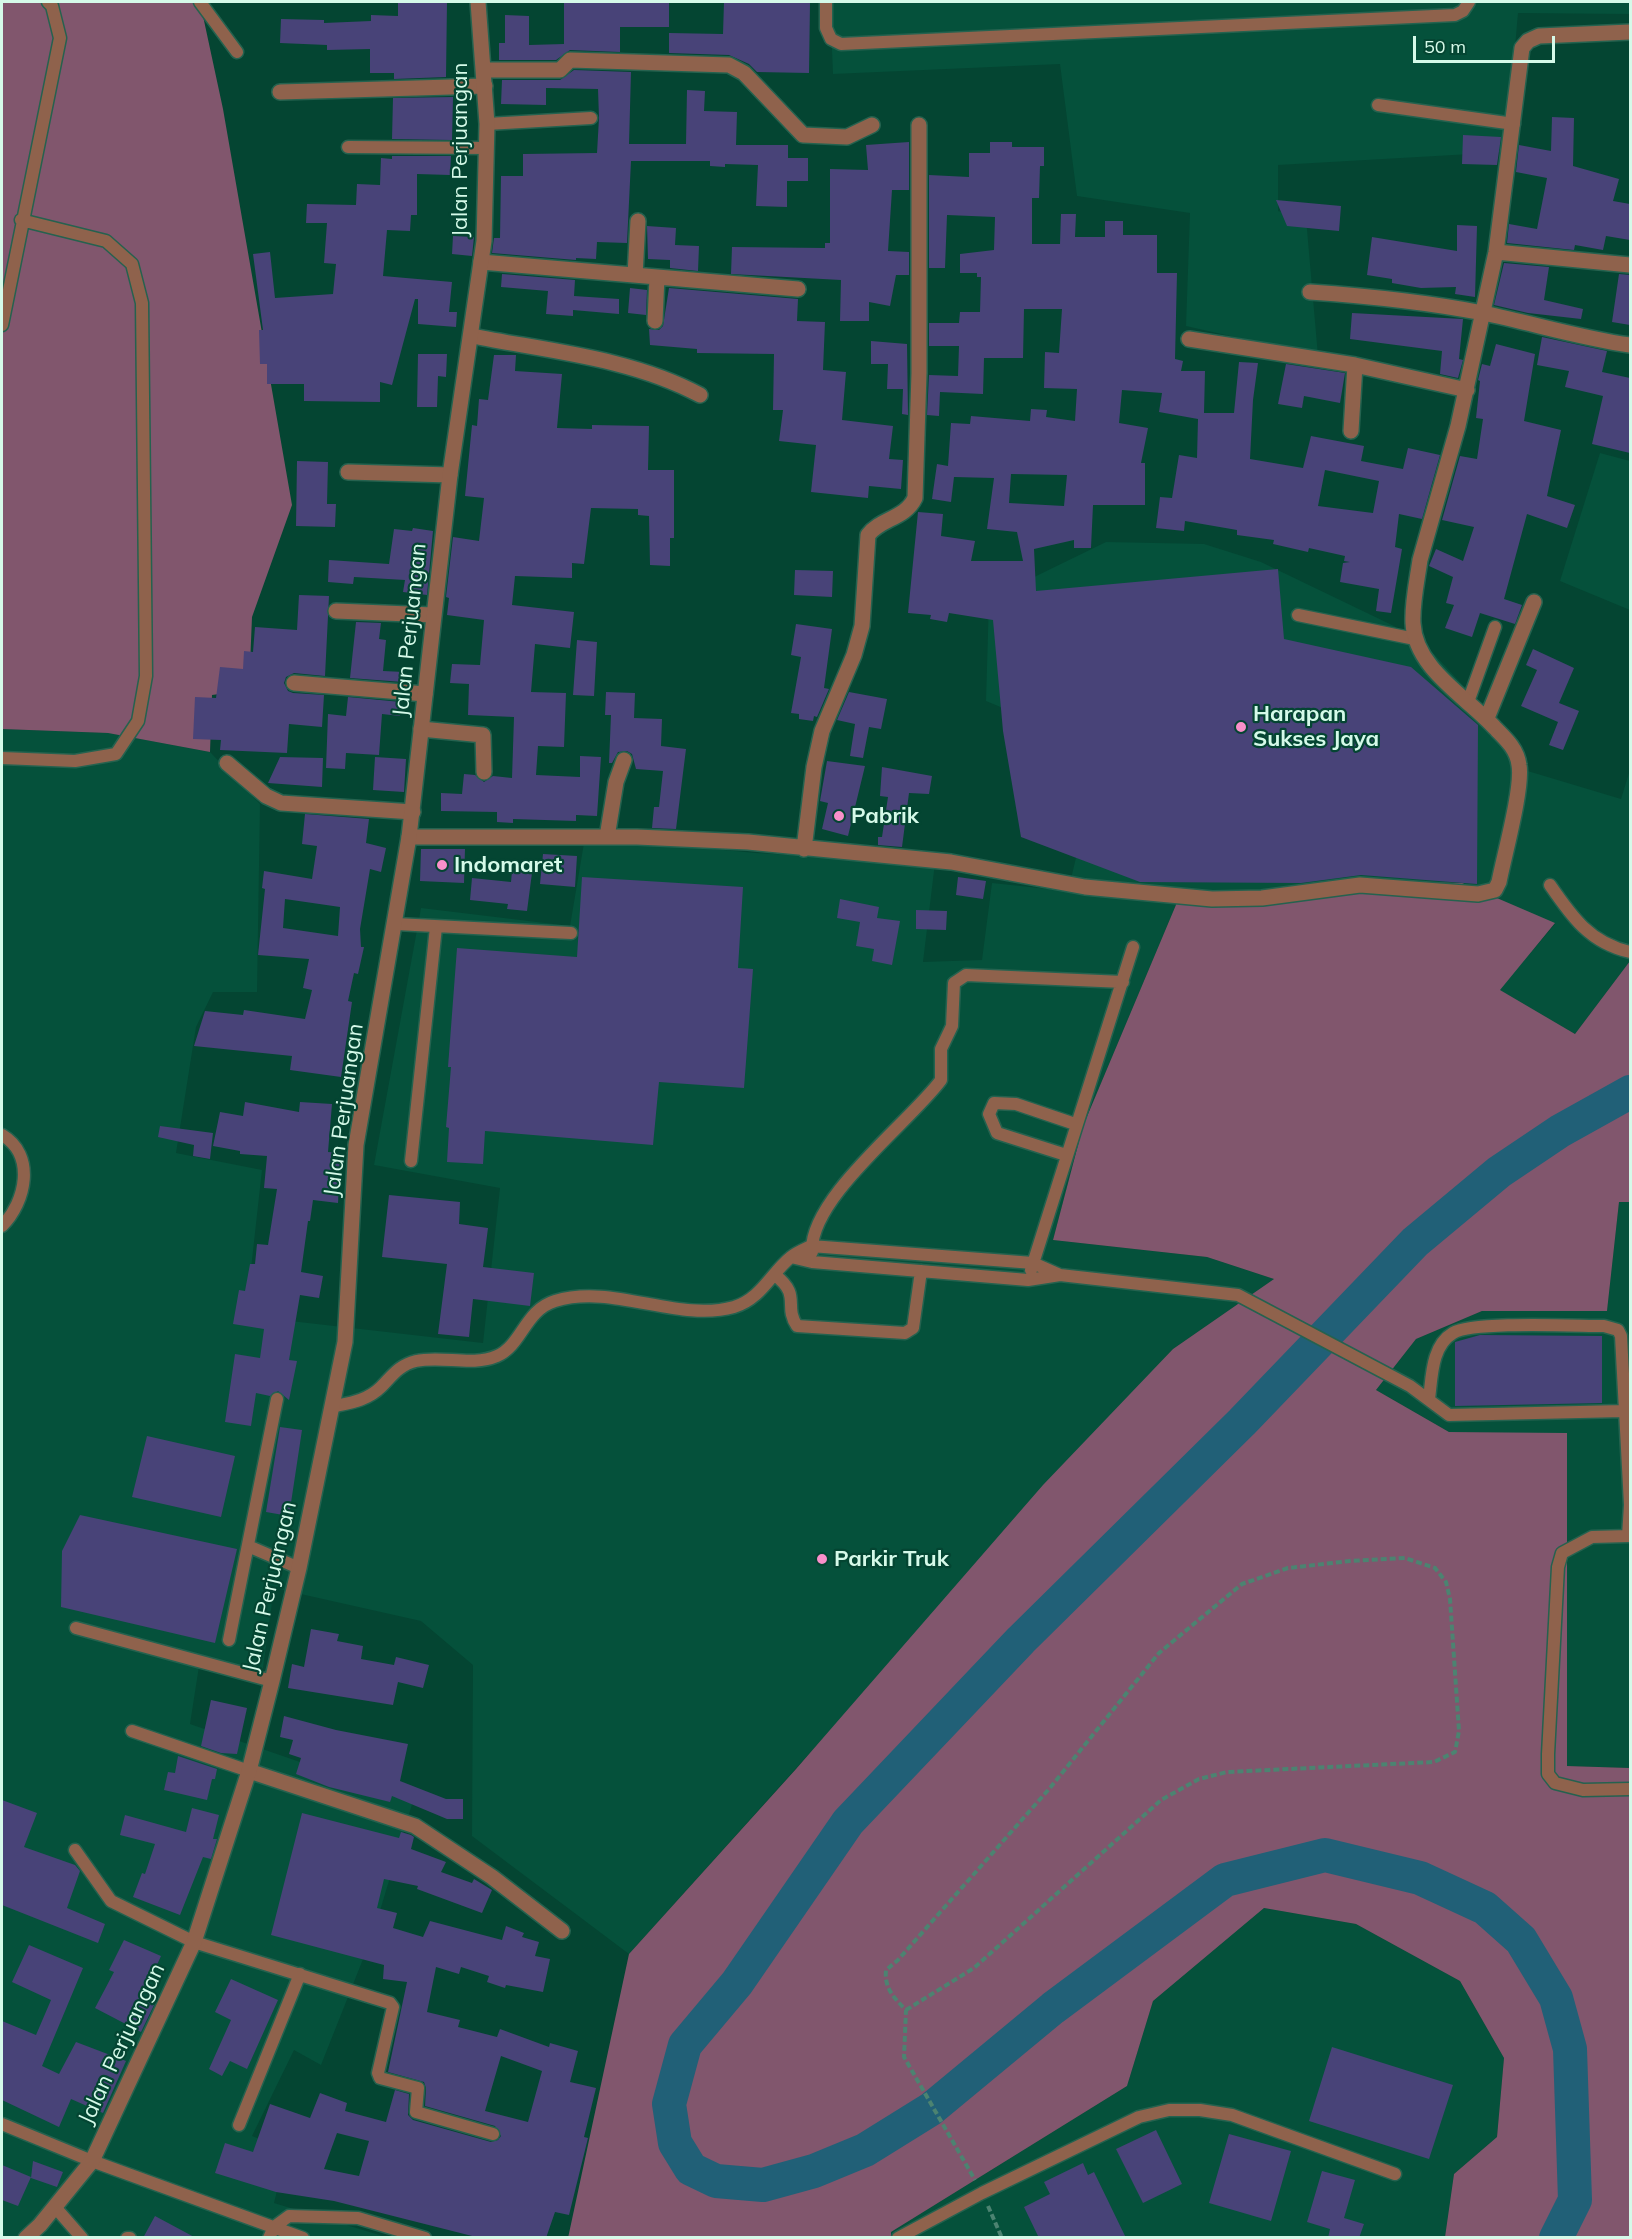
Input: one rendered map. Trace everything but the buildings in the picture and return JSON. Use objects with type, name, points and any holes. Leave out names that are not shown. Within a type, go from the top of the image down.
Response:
[{"type":"street","name":"Jalan Perjuangan","points":[[26,2238],[55,2207],[92,2161],[194,1942],[249,1771],[299,1568],[348,1322],[356,1145],[396,924],[409,837],[450,474],[482,262],[486,220],[487,124],[478,2]]},
{"type":"street","points":[[409,837],[696,838],[951,862],[1085,887],[1212,898],[1262,898],[1360,885],[1489,893],[1495,890],[1499,882],[1520,767],[1512,745],[1487,718],[1428,664],[1415,639],[1413,623],[1420,560],[1467,390],[1496,252],[1522,48],[1528,41],[1539,36],[1630,32]]},
{"type":"street","points":[[484,70],[560,70],[570,60],[729,65],[744,73],[803,135],[847,137],[872,125]]},
{"type":"street","points":[[280,92],[485,86]]},
{"type":"street","points":[[804,849],[822,731],[854,655],[862,626],[868,535],[872,530],[907,511],[915,498],[919,374],[919,125]]},
{"type":"street","points":[[635,275],[638,221]]},
{"type":"street","points":[[1496,252],[1630,265]]},
{"type":"street","points":[[482,262],[798,289]]},
{"type":"street","points":[[655,321],[657,278]]},
{"type":"street","points":[[1310,292],[1392,298],[1483,313],[1572,335],[1630,345]]},
{"type":"street","points":[[472,336],[632,368],[670,379],[700,394]]},
{"type":"street","points":[[1189,339],[1355,365],[1467,390]]},
{"type":"street","points":[[1351,431],[1355,365]]},
{"type":"street","points":[[348,472],[450,474]]},
{"type":"street","points":[[1487,718],[1534,602]]},
{"type":"street","points":[[336,611],[433,615]]},
{"type":"street","points":[[294,683],[425,694]]},
{"type":"street","points":[[421,729],[483,735],[485,741],[484,772]]},
{"type":"street","points":[[607,837],[616,782],[624,760]]},
{"type":"street","points":[[227,763],[266,796],[281,802],[412,812]]},
{"type":"street","points":[[249,1771],[415,1826],[492,1877],[562,1931]]},
{"type":"lane","points":[[2,325],[21,220],[60,38],[52,6],[48,2]]},
{"type":"lane","points":[[200,2],[237,52]]},
{"type":"lane","points":[[826,2],[826,28],[831,39],[841,44],[1455,15],[1463,11],[1469,2]]},
{"type":"lane","points":[[1378,105],[1514,124]]},
{"type":"lane","points":[[487,124],[591,118]]},
{"type":"lane","points":[[348,147],[487,148]]},
{"type":"lane","points":[[2,758],[75,761],[116,754],[138,721],[146,676],[142,303],[132,264],[106,241],[21,220]]},
{"type":"lane","points":[[1298,615],[1415,639]]},
{"type":"lane","points":[[1468,702],[1495,627]]},
{"type":"lane","points":[[1550,885],[1578,925],[1598,939],[1630,952]]},
{"type":"lane","points":[[396,924],[571,933]]},
{"type":"lane","points":[[411,1161],[435,927]]},
{"type":"lane","points":[[1028,1280],[1075,1124],[1133,947]]},
{"type":"lane","points":[[812,1262],[811,1246],[819,1222],[872,1150],[941,1080],[941,1049],[952,1026],[954,983],[958,978],[966,975],[1123,982]]},
{"type":"lane","points":[[1066,1155],[997,1133],[989,1114],[994,1103],[1016,1104],[1075,1124]]},
{"type":"lane","points":[[2,1135],[12,1141],[21,1156],[24,1176],[21,1202],[2,1226]]},
{"type":"lane","points":[[331,1407],[363,1400],[381,1387],[390,1374],[417,1361],[481,1361],[500,1355],[514,1341],[528,1318],[552,1301],[585,1294],[667,1307],[722,1310],[737,1306],[757,1294],[791,1257],[811,1246],[1033,1263],[1060,1275]]},
{"type":"lane","points":[[791,1257],[812,1262],[1028,1280],[1060,1275],[1238,1295],[1410,1386],[1449,1414],[1461,1416],[1623,1411]]},
{"type":"lane","points":[[775,1275],[787,1285],[790,1291],[792,1319],[797,1326],[905,1333],[913,1328],[921,1271]]},
{"type":"lane","points":[[1429,1399],[1434,1358],[1452,1333],[1475,1326],[1604,1326],[1613,1327],[1621,1336],[1623,1411],[1630,1504],[1629,1536],[1592,1537],[1562,1553],[1558,1567],[1548,1774],[1555,1784],[1583,1790],[1630,1789]]},
{"type":"lane","points":[[229,1640],[277,1399]]},
{"type":"lane","points":[[248,1546],[299,1568]]},
{"type":"lane","points":[[292,1595],[306,1586]]},
{"type":"lane","points":[[76,1628],[272,1681]]},
{"type":"lane","points":[[132,1731],[249,1771]]},
{"type":"lane","points":[[75,1850],[111,1901],[194,1942],[390,2003],[393,2007],[378,2073],[380,2078],[418,2088],[416,2112],[493,2134]]},
{"type":"lane","points":[[239,2125],[300,1974]]},
{"type":"lane","points":[[898,2238],[982,2193],[1139,2116],[1168,2110],[1200,2110],[1232,2115],[1395,2175]]},
{"type":"lane","points":[[2,2124],[272,2232],[303,2238]]},
{"type":"lane","points":[[55,2207],[82,2238]]},
{"type":"lane","points":[[272,2232],[289,2216],[343,2217],[379,2223],[425,2238]]},
{"type":"path","points":[[906,2010],[974,1968],[1161,1800],[1199,1779],[1227,1772],[1434,1762],[1455,1752],[1459,1731],[1450,1599],[1446,1582],[1435,1568],[1405,1558],[1350,1561],[1288,1569],[1242,1584],[1159,1653],[1050,1788],[886,1970],[885,1981],[893,1997],[906,2010],[904,2057],[946,2131]]},
{"type":"shaded area","points":[[2,2],[200,2],[223,109],[292,505],[252,617],[249,690],[212,695],[210,752],[108,733],[2,729]]},
{"type":"shaded area","points":[[830,2],[1630,2],[1630,14],[1518,13],[1506,152],[1278,165],[1278,211],[1306,218],[1318,356],[1186,326],[1190,213],[1077,196],[1060,64],[833,74]]},
{"type":"shaded area","points":[[1600,453],[1630,461],[1630,610],[1560,581]]},
{"type":"shaded area","points":[[1106,542],[1204,544],[1261,562],[1394,626],[1433,653],[1484,708],[1521,769],[1621,799],[1630,770],[1630,961],[1575,1034],[1499,990],[1555,924],[1178,900],[1083,1126],[1053,1240],[1207,1257],[1274,1279],[1173,1349],[629,1954],[472,1836],[473,1665],[421,1621],[274,1588],[262,1675],[200,1660],[190,1724],[413,1801],[373,1934],[321,2065],[294,2050],[252,2136],[287,2150],[274,2203],[386,2237],[2,2238],[2,729],[109,733],[210,752],[260,804],[257,992],[213,992],[196,1027],[176,1153],[262,1170],[249,1287],[273,1319],[483,1343],[500,1188],[374,1165],[421,908],[570,926],[585,837],[756,853],[935,863],[923,962],[982,960],[992,883],[1068,891],[1087,812],[1068,735],[986,701],[989,599]]},
{"type":"shaded area","points":[[1339,881],[1462,883],[1555,923],[1500,990],[1575,1034],[1630,961],[1630,1202],[1619,1202],[1607,1311],[1482,1311],[1416,1339],[1376,1390],[1449,1432],[1567,1433],[1567,1766],[1630,1768],[1630,2237],[1445,2237],[1454,2174],[1497,2137],[1504,2058],[1460,1981],[1356,1924],[1264,1908],[1153,2001],[1127,2086],[891,2232],[891,2237],[568,2238],[629,1954],[796,1769],[1043,1485],[1173,1349],[1274,1279],[1207,1257],[1053,1240],[1083,1126],[1178,900]],"holes":[[[1257,1406],[1197,1470],[1057,1607],[1083,1578]]]},
{"type":"shaded area","points":[[1619,1202],[1630,1202],[1630,1768],[1567,1766],[1567,1434],[1449,1432],[1376,1390],[1416,1339],[1482,1311],[1607,1311]]},
{"type":"shaded area","points":[[1264,1908],[1356,1924],[1460,1981],[1504,2058],[1497,2137],[1454,2174],[1445,2237],[891,2238],[891,2232],[1127,2086],[1153,2001]]},
{"type":"waterway","points":[[1556,2238],[1575,2200],[1570,2049],[1556,1998],[1521,1940],[1485,1908],[1420,1878],[1325,1855],[1225,1880],[1053,2008],[931,2109],[865,2150],[814,2171],[763,2185],[716,2181],[691,2169],[675,2143],[669,2104],[685,2045],[737,1983],[848,1822],[1021,1640],[1242,1422],[1415,1242],[1499,1172],[1560,1131],[1630,1092]]},
{"type":"place","name":"Harapan Sukses Jaya","points":[[1241,727]]},
{"type":"place","name":"Pabrik","points":[[839,816]]},
{"type":"place","name":"Indomaret","points":[[442,865]]},
{"type":"place","name":"Parkir Truk","points":[[822,1559]]}]
